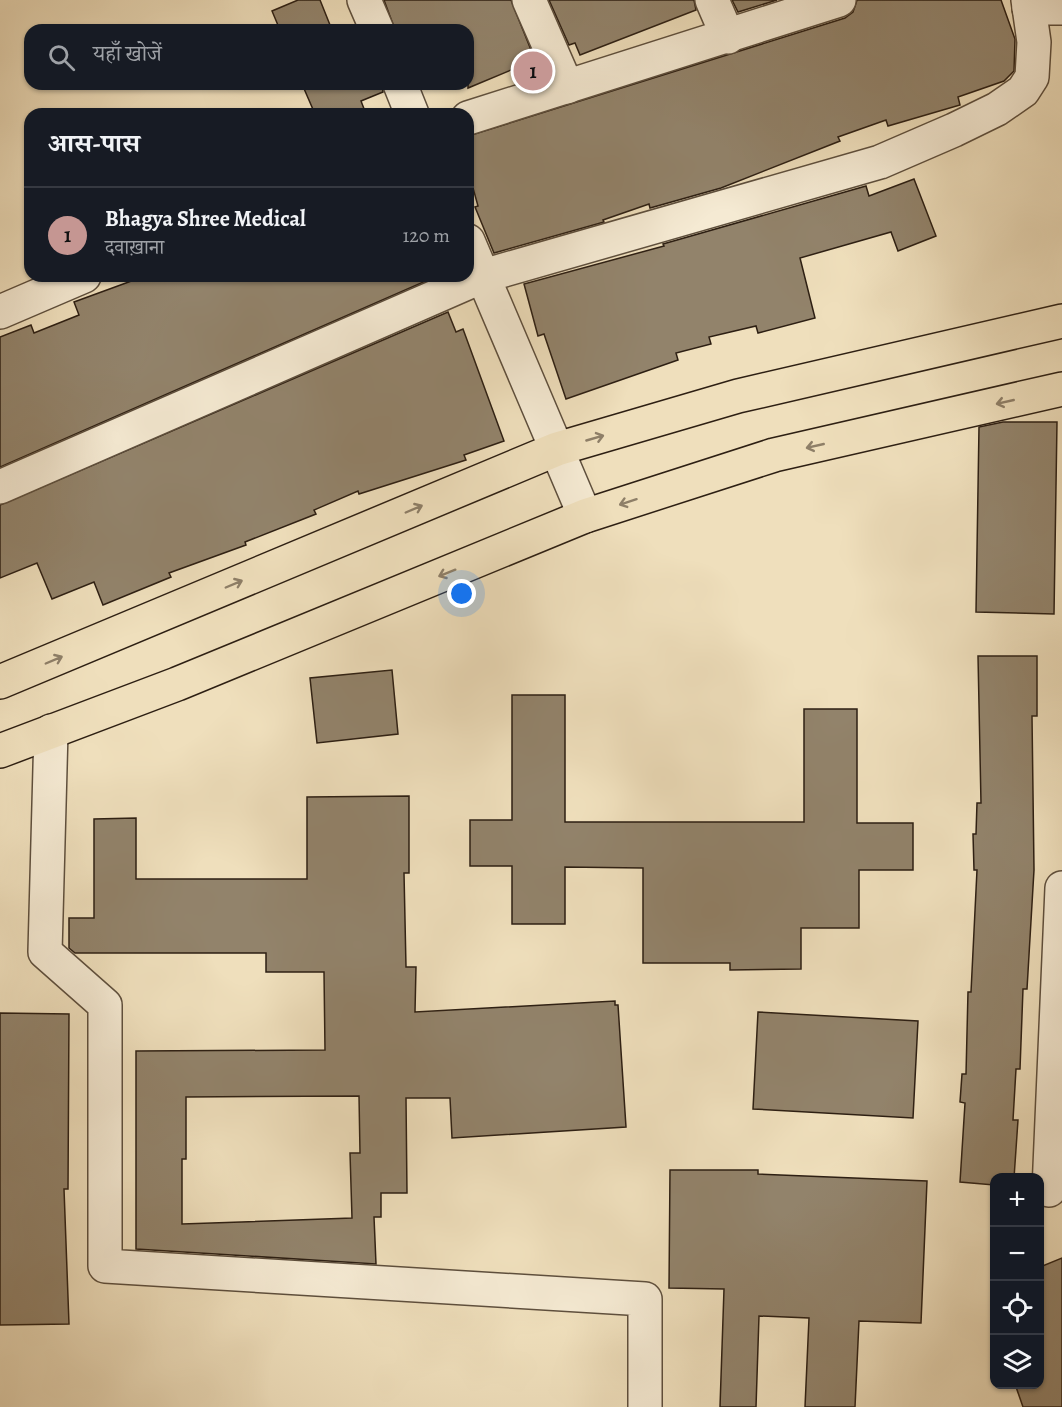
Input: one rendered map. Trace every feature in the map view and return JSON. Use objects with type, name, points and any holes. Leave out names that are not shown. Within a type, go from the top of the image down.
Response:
[{"type":"main road","points":[[0,682],[557,449],[738,396],[1062,321]]},
{"type":"main road","points":[[0,751],[177,684],[585,516],[774,455],[1062,388]]},
{"type":"street","points":[[364,0],[374,24]]},
{"type":"street","points":[[529,0],[567,87]]},
{"type":"street","points":[[712,0],[728,37]]},
{"type":"street","points":[[474,116],[839,0]]},
{"type":"street","points":[[474,280],[880,162],[997,109],[1023,91],[1032,77],[1034,42],[1028,4],[1062,8]]},
{"type":"street","points":[[402,90],[410,108]]},
{"type":"street","points":[[474,256],[585,516]]},
{"type":"street","points":[[0,312],[70,282]]},
{"type":"street","points":[[0,487],[469,282]]},
{"type":"street","points":[[51,731],[45,952],[105,1005],[105,1266],[645,1299],[645,1407]]},
{"type":"street","points":[[1048,1190],[1061,964],[1062,888]]},
{"type":"building","points":[[298,0],[320,0],[330,24],[277,24],[272,11]]},
{"type":"building","points":[[384,0],[511,0],[535,60],[474,85],[474,24],[393,24]]},
{"type":"building","points":[[549,0],[694,0],[696,10],[580,55],[575,43],[569,45]]},
{"type":"building","points":[[732,0],[777,0],[738,12]]},
{"type":"building","points":[[857,0],[1001,0],[1015,39],[1014,71],[1004,81],[958,97],[960,105],[888,126],[886,120],[838,137],[840,141],[721,188],[650,208],[649,204],[603,220],[604,222],[494,253],[475,207],[478,206],[474,192],[474,134],[845,18],[853,12]]},
{"type":"building","points":[[305,90],[383,90],[383,92],[361,101],[364,108],[312,108]]},
{"type":"building","points":[[914,179],[936,236],[898,251],[891,232],[800,258],[815,318],[758,333],[756,326],[709,337],[711,344],[676,353],[678,360],[566,399],[544,334],[538,336],[524,284],[664,246],[663,244],[866,186],[869,196]]},
{"type":"building","points":[[129,282],[424,282],[0,467],[0,337],[31,325],[34,333],[79,315],[74,302]]},
{"type":"building","points":[[448,312],[456,332],[463,329],[504,441],[464,455],[466,460],[359,494],[358,491],[314,510],[316,514],[245,542],[246,545],[169,573],[171,577],[103,605],[94,582],[52,599],[37,563],[0,578],[0,505]]},
{"type":"building","points":[[1003,422],[1057,422],[1054,614],[976,612],[979,427]]},
{"type":"building","points":[[978,656],[1037,656],[1037,716],[1032,716],[1034,870],[1027,989],[1023,989],[1020,1069],[1016,1069],[1013,1120],[1018,1120],[1014,1173],[990,1173],[990,1185],[960,1182],[965,1103],[960,1102],[962,1074],[966,1074],[968,992],[971,992],[977,870],[974,870],[973,834],[976,834],[977,803],[981,803]]},
{"type":"building","points":[[392,670],[398,734],[317,743],[310,678]]},
{"type":"building","points":[[512,695],[565,695],[565,822],[804,822],[804,709],[857,709],[857,823],[913,823],[913,870],[859,870],[859,928],[801,928],[801,969],[730,970],[730,963],[643,963],[643,868],[565,867],[565,924],[512,924],[512,866],[470,866],[470,820],[512,820]]},
{"type":"building","points":[[409,796],[409,873],[404,873],[406,967],[416,967],[415,1012],[615,1001],[615,1005],[618,1005],[626,1127],[452,1138],[450,1098],[406,1098],[407,1193],[381,1193],[381,1217],[374,1217],[376,1264],[136,1249],[136,1051],[325,1050],[324,972],[266,972],[266,953],[75,953],[69,948],[69,918],[94,918],[94,819],[136,818],[136,879],[307,879],[307,797]],"holes":[[[359,1096],[360,1153],[350,1153],[352,1218],[182,1224],[182,1159],[186,1159],[186,1097]]]},
{"type":"building","points":[[758,1012],[918,1021],[913,1118],[753,1109]]},
{"type":"building","points":[[0,1013],[69,1014],[68,1189],[64,1189],[69,1324],[0,1325]]},
{"type":"building","points":[[670,1170],[758,1170],[758,1174],[927,1181],[921,1323],[859,1321],[855,1407],[805,1407],[809,1318],[759,1316],[756,1407],[720,1407],[724,1289],[669,1288]]},
{"type":"building","points":[[1062,1258],[1062,1407],[1023,1407],[1017,1389],[1044,1389],[1044,1265]]},
{"type":"place","name":"Bhagya Shree Medical","points":[[533,71]]}]
